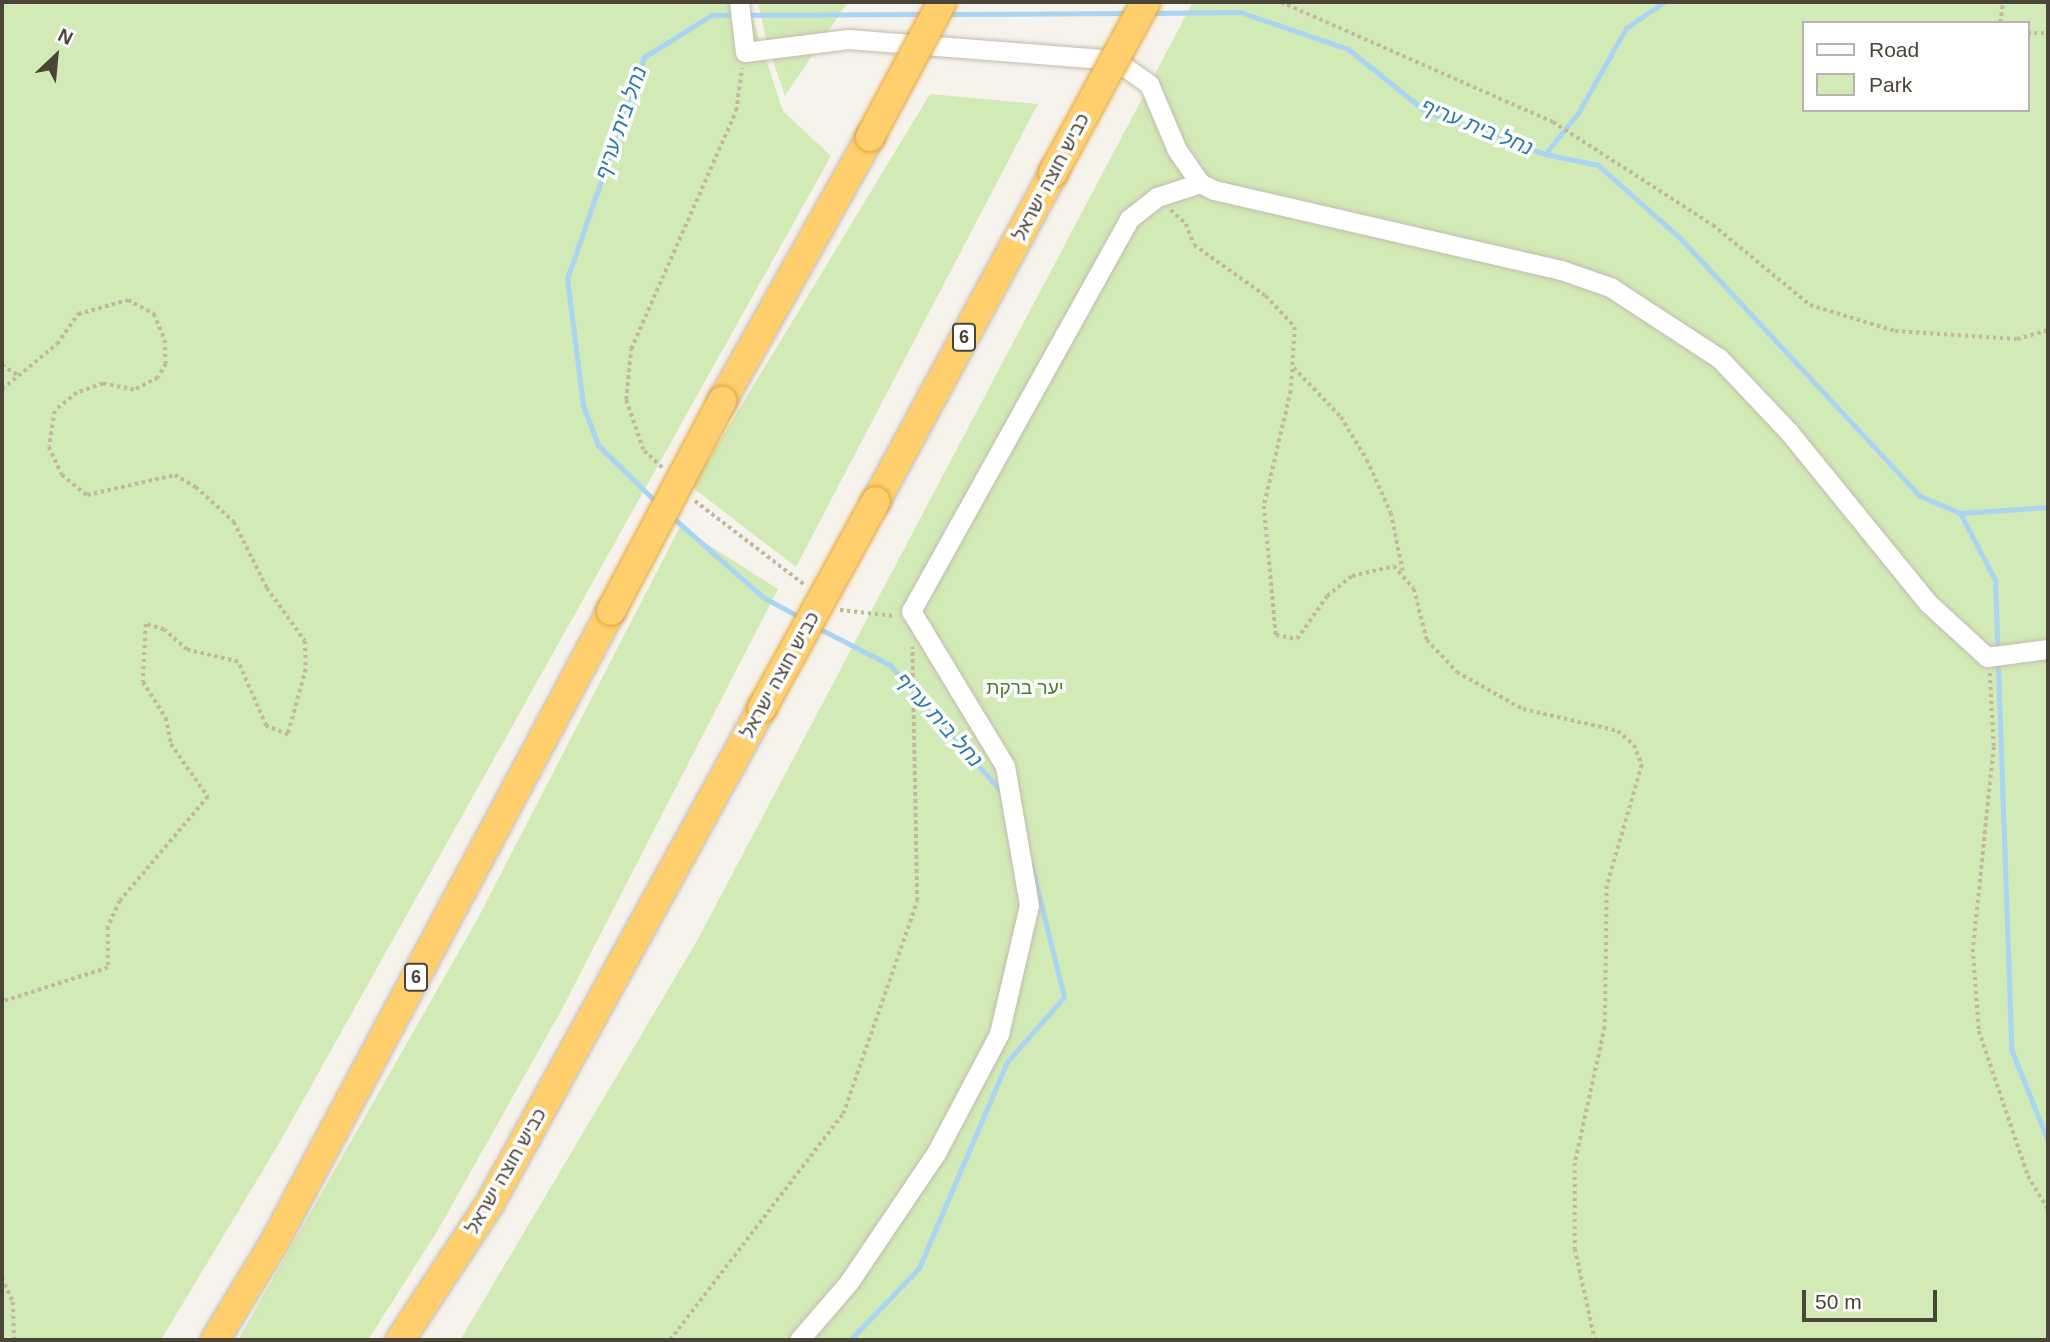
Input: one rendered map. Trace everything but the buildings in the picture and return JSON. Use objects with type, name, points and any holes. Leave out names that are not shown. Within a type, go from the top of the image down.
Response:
[{"type":"highway","name":"6","points":[[215,1340],[274,1243],[722,401],[870,137],[942,2]]},
{"type":"highway","name":"כביש חוצה ישראל","points":[[400,1340],[489,1205],[876,501],[1146,2]]},
{"type":"street","points":[[739,2],[744,52],[848,39],[1115,60],[1149,84],[1177,150],[1200,183]]},
{"type":"street","points":[[799,1340],[863,1260],[936,1153],[974,1082],[999,1034],[1029,905],[1005,766],[911,611],[1129,219],[1157,197],[1200,183],[1561,270],[1661,315],[1719,358],[1789,432],[1928,603],[1987,657],[2048,649]]},
{"type":"path","points":[[1281,2],[1553,122],[1713,225],[1810,305],[1895,331],[2017,339],[2048,330]]},
{"type":"path","points":[[2000,21],[2003,2]]},
{"type":"path","points":[[2029,33],[2048,33]]},
{"type":"path","points":[[1157,197],[1186,224],[1194,245],[1266,296],[1296,327],[1294,368],[1265,506],[1276,635],[1297,639],[1306,633],[1327,596],[1352,576],[1383,567],[1403,571]]},
{"type":"path","points":[[2,389],[57,344],[78,314],[128,300],[154,314],[165,340],[166,364],[158,378],[134,390],[103,384],[77,393],[55,411],[49,447],[62,475],[88,495],[175,475],[195,487],[234,522],[267,589],[305,641],[306,668],[288,735],[266,726],[238,662],[187,650],[164,630],[146,624],[143,682],[166,718],[171,744],[208,797],[120,901],[108,927],[108,968],[2,1002]]},
{"type":"path","points":[[2,365],[19,375]]},
{"type":"path","points":[[1294,368],[1341,417],[1367,460],[1391,513],[1403,571],[1427,640],[1457,672],[1522,709],[1618,731],[1634,745],[1642,765],[1607,886],[1605,1027],[1575,1163],[1575,1250],[1595,1340]]},
{"type":"path","points":[[670,1340],[843,1114],[916,901],[911,611]]},
{"type":"path","points":[[1987,657],[1994,747],[1973,949],[1979,1031],[2028,1176],[2048,1209]]},
{"type":"path","points":[[2,1278],[13,1302],[14,1340]]},
{"type":"green space","points":[[2,2],[747,2],[783,111],[831,156],[277,1147],[161,1340],[2,1340]]},
{"type":"green space","points":[[758,2],[848,2],[785,96],[766,40]]},
{"type":"green space","name":"יער ברקת","points":[[1193,2],[2048,2],[2048,1340],[460,1340],[698,939]]},
{"type":"green space","points":[[930,94],[1038,104],[796,567],[692,487]]},
{"type":"green space","points":[[680,527],[778,589],[561,1011],[438,1230],[368,1340],[238,1340],[478,918]]},
{"type":"waterway","points":[[1545,154],[1578,113],[1626,28],[1664,2]]},
{"type":"waterway","name":"נחל בית עריף","points":[[1150,13],[1240,12],[1348,49],[1425,111],[1545,154],[1598,165],[1681,239],[1920,496],[1960,513],[2048,507]]},
{"type":"waterway","name":"נחל בית עריף","points":[[947,14],[1130,13]]},
{"type":"waterway","name":"נחל בית עריף","points":[[658,504],[598,445],[583,405],[567,279],[644,57],[712,15],[924,14]]},
{"type":"waterway","points":[[1960,513],[1995,580],[2011,1049],[2048,1141]]},
{"type":"waterway","name":"נחל בית עריף","points":[[671,516],[763,597],[803,619]]},
{"type":"waterway","name":"נחל בית עריף","points":[[818,628],[890,665],[1000,790]]},
{"type":"waterway","name":"נחל בית עריף","points":[[850,1340],[919,1268],[1007,1062],[1064,997],[1031,864]]}]
